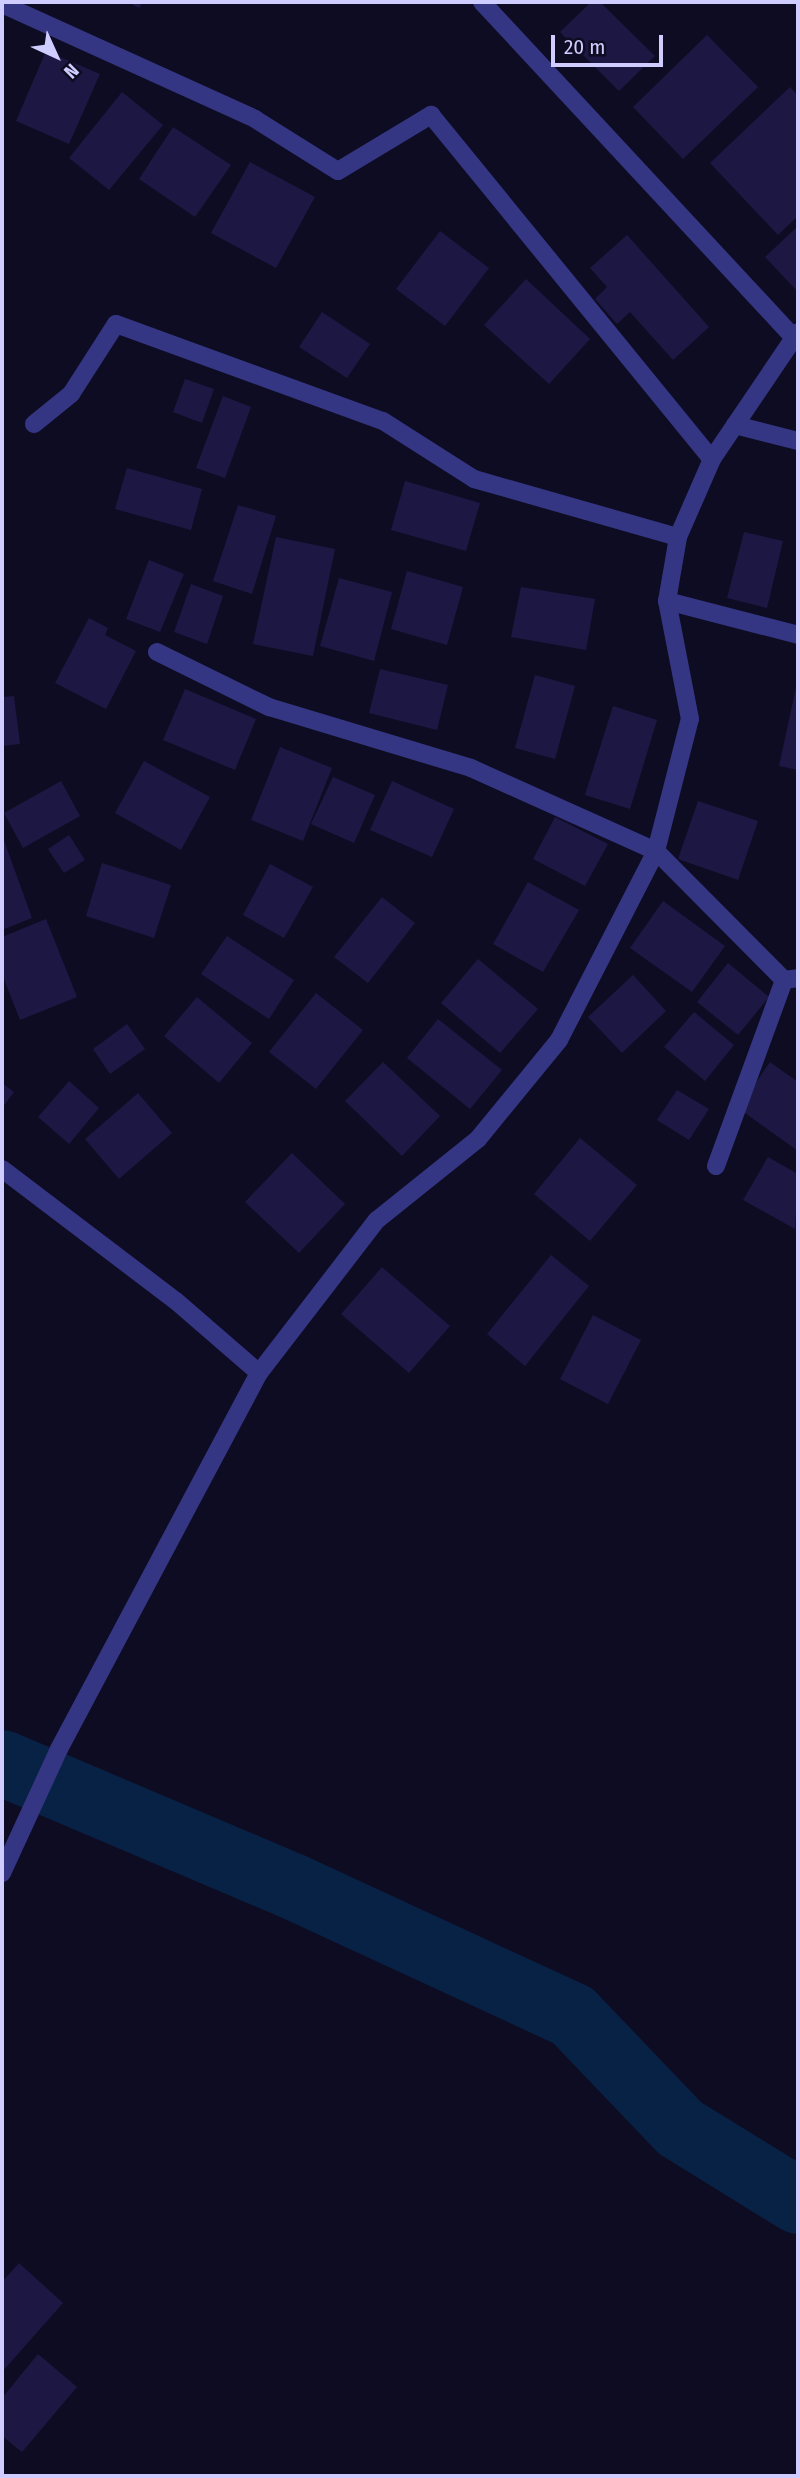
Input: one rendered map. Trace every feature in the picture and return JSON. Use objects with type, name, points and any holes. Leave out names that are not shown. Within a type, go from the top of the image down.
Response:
[{"type":"street","points":[[2,1873],[59,1749],[259,1373],[377,1220],[478,1139],[559,1040],[656,851],[690,719],[667,601],[678,537],[712,459],[795,334],[482,2]]},
{"type":"street","points":[[2,4],[255,119],[338,171],[431,116],[712,459]]},
{"type":"street","points":[[34,424],[72,394],[116,324],[383,421],[474,480],[678,537]]},
{"type":"street","points":[[734,425],[798,441]]},
{"type":"street","points":[[667,601],[798,635]]},
{"type":"street","points":[[156,652],[269,707],[471,768],[656,851],[791,979],[716,1166]]},
{"type":"street","points":[[2,1169],[176,1301],[259,1373]]},
{"type":"building","points":[[128,2],[143,2],[139,8]]},
{"type":"building","points":[[591,2],[600,2],[655,56],[619,91],[560,32]]},
{"type":"building","points":[[707,35],[758,87],[683,159],[633,107]]},
{"type":"building","points":[[46,51],[100,74],[69,144],[16,121]]},
{"type":"building","points":[[790,87],[798,96],[798,216],[778,235],[710,163]]},
{"type":"building","points":[[122,92],[163,125],[109,190],[69,158]]},
{"type":"building","points":[[173,127],[231,165],[195,217],[139,179]]},
{"type":"building","points":[[250,162],[315,197],[276,268],[211,233]]},
{"type":"building","points":[[798,226],[798,292],[765,257]]},
{"type":"building","points":[[440,231],[489,268],[445,326],[396,289]]},
{"type":"building","points":[[627,235],[709,327],[673,360],[630,312],[617,324],[595,299],[607,287],[590,268]]},
{"type":"building","points":[[526,279],[590,339],[549,384],[484,325]]},
{"type":"building","points":[[322,312],[370,344],[347,378],[299,347]]},
{"type":"building","points":[[185,379],[214,389],[202,423],[173,412]]},
{"type":"building","points":[[223,396],[251,407],[225,478],[196,468]]},
{"type":"building","points":[[127,468],[202,489],[191,530],[115,509]]},
{"type":"building","points":[[405,481],[480,503],[466,551],[391,530]]},
{"type":"building","points":[[238,505],[276,516],[252,594],[213,581]]},
{"type":"building","points":[[744,532],[783,541],[767,608],[727,598]]},
{"type":"building","points":[[276,537],[335,549],[313,656],[253,644]]},
{"type":"building","points":[[149,560],[184,574],[160,632],[126,619]]},
{"type":"building","points":[[407,571],[463,587],[447,645],[391,629]]},
{"type":"building","points":[[339,578],[392,592],[374,661],[320,646]]},
{"type":"building","points":[[191,584],[223,596],[207,644],[174,632]]},
{"type":"building","points":[[521,587],[595,599],[586,650],[511,637]]},
{"type":"building","points":[[89,618],[108,628],[105,635],[136,651],[106,709],[55,683]]},
{"type":"building","points":[[380,669],[448,685],[437,730],[369,713]]},
{"type":"building","points":[[535,675],[575,686],[555,759],[515,748]]},
{"type":"building","points":[[798,683],[798,770],[779,766]]},
{"type":"building","points":[[185,689],[256,719],[235,770],[163,740]]},
{"type":"building","points":[[14,696],[20,744],[2,746],[2,697]]},
{"type":"building","points":[[613,706],[657,720],[630,809],[585,795]]},
{"type":"building","points":[[280,747],[332,768],[303,841],[251,820]]},
{"type":"building","points":[[144,761],[210,797],[181,850],[115,813]]},
{"type":"building","points":[[333,777],[375,795],[354,843],[311,824]]},
{"type":"building","points":[[61,781],[80,816],[23,848],[4,813]]},
{"type":"building","points":[[392,781],[454,809],[432,857],[370,830]]},
{"type":"building","points":[[698,801],[758,821],[738,880],[678,859]]},
{"type":"building","points":[[555,817],[608,844],[585,886],[533,859]]},
{"type":"building","points":[[2,835],[32,918],[2,930]]},
{"type":"building","points":[[69,835],[85,860],[64,873],[48,849]]},
{"type":"building","points":[[102,863],[171,885],[154,938],[86,916]]},
{"type":"building","points":[[270,864],[313,887],[284,938],[243,915]]},
{"type":"building","points":[[528,882],[579,910],[543,972],[493,944]]},
{"type":"building","points":[[382,897],[415,923],[368,983],[334,957]]},
{"type":"building","points":[[663,901],[725,946],[692,992],[630,948]]},
{"type":"building","points":[[46,919],[77,997],[20,1020],[2,974],[2,937]]},
{"type":"building","points":[[227,936],[294,980],[269,1019],[201,974]]},
{"type":"building","points":[[478,959],[538,1009],[500,1053],[441,1003]]},
{"type":"building","points":[[728,963],[769,997],[738,1035],[697,1002]]},
{"type":"building","points":[[633,975],[666,1011],[622,1053],[588,1017]]},
{"type":"building","points":[[316,993],[363,1030],[316,1089],[269,1052]]},
{"type":"building","points":[[197,997],[252,1043],[219,1083],[164,1036]]},
{"type":"building","points":[[694,1012],[734,1045],[705,1081],[664,1047]]},
{"type":"building","points":[[438,1019],[502,1070],[470,1109],[407,1058]]},
{"type":"building","points":[[127,1024],[145,1049],[110,1074],[93,1049]]},
{"type":"building","points":[[383,1062],[440,1116],[402,1156],[345,1101]]},
{"type":"building","points":[[770,1062],[798,1082],[798,1151],[738,1108]]},
{"type":"building","points":[[69,1081],[99,1108],[69,1144],[38,1117]]},
{"type":"building","points":[[2,1083],[14,1092],[2,1108]]},
{"type":"building","points":[[677,1090],[709,1109],[689,1140],[657,1120]]},
{"type":"building","points":[[138,1093],[172,1133],[119,1179],[85,1139]]},
{"type":"building","points":[[580,1138],[637,1185],[590,1241],[534,1194]]},
{"type":"building","points":[[292,1153],[345,1204],[299,1253],[245,1202]]},
{"type":"building","points":[[768,1157],[798,1174],[795,1229],[743,1200]]},
{"type":"building","points":[[551,1255],[589,1286],[525,1366],[487,1334]]},
{"type":"building","points":[[382,1267],[450,1326],[409,1373],[341,1314]]},
{"type":"building","points":[[593,1315],[641,1340],[608,1404],[560,1379]]},
{"type":"building","points":[[19,2263],[63,2303],[2,2372],[2,2282]]},
{"type":"building","points":[[38,2354],[77,2387],[22,2452],[2,2436],[2,2398]]},
{"type":"waterway","points":[[2,1763],[292,1886],[573,2016],[680,2128],[798,2201]]}]
